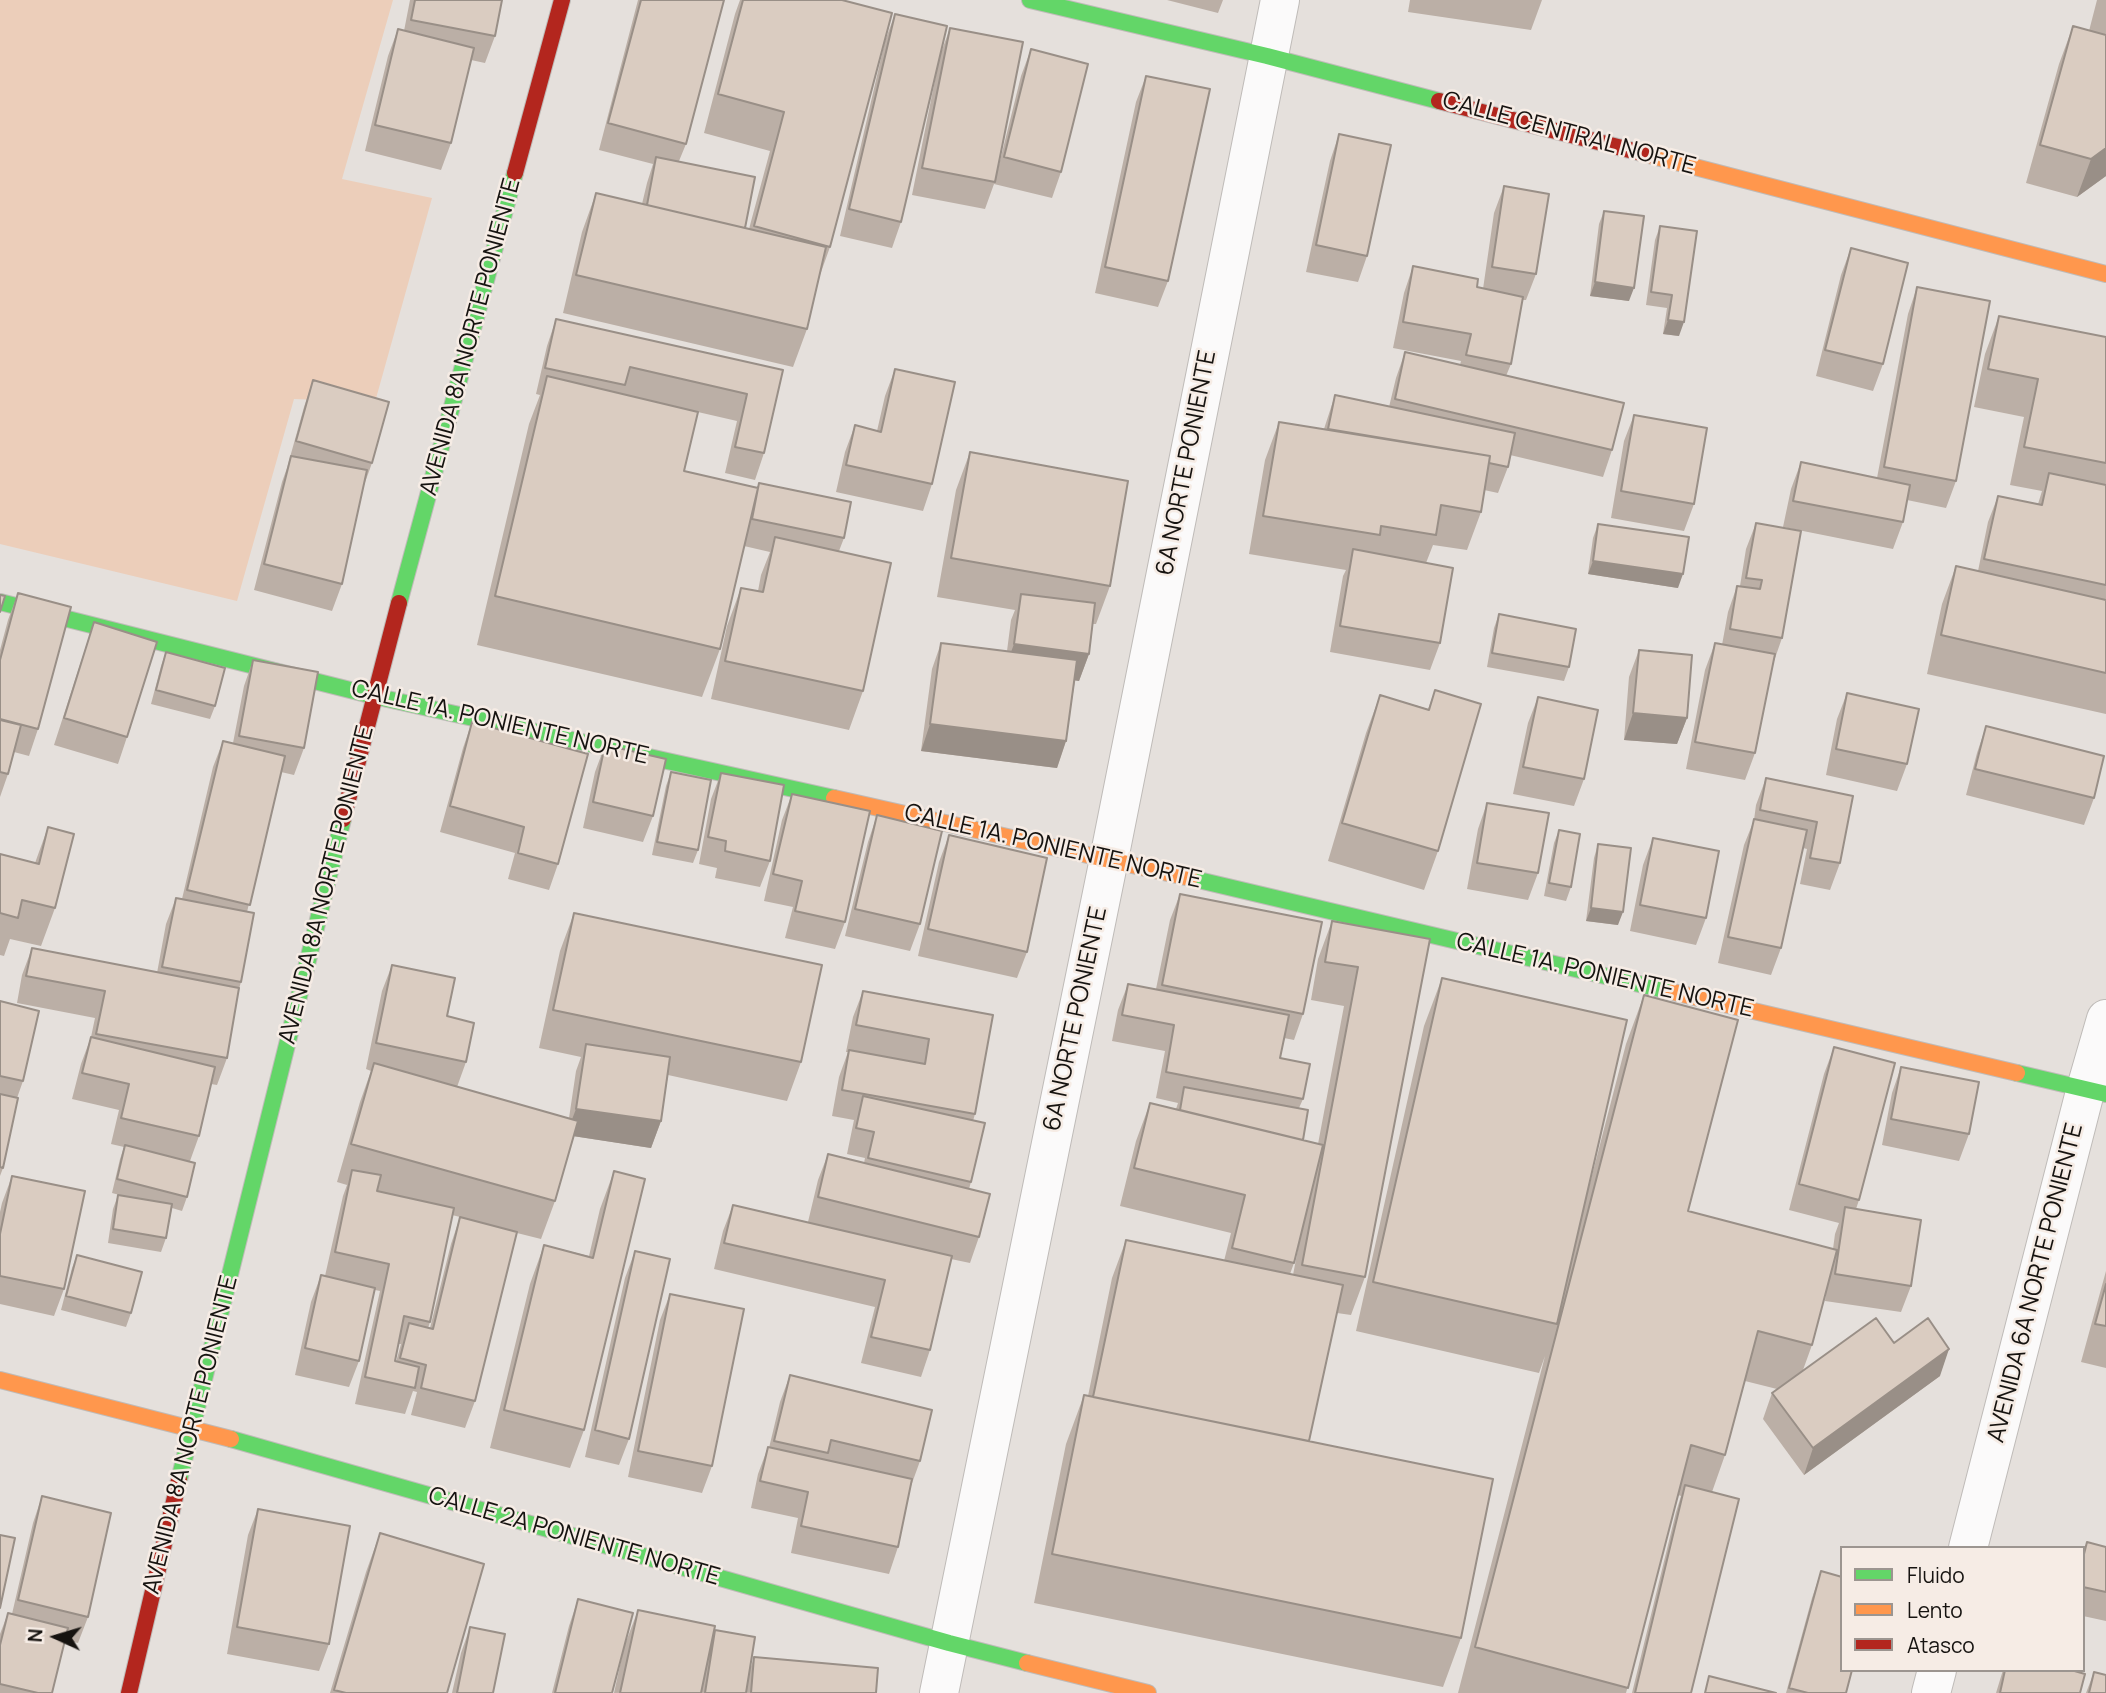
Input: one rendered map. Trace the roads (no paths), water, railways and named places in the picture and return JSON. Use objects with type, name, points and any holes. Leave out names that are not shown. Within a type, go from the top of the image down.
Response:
[{"type":"main road","name":"AVENIDA 8A NORTE PONIENTE","points":[[129,1693],[191,1428],[374,696],[562,0]]},
{"type":"main road","name":"CALLE CENTRAL NORTE","points":[[1030,0],[1267,56],[2106,274]]},
{"type":"main road","name":"CALLE 1A. PONIENTE NORTE","points":[[0,603],[374,696],[1109,859],[2096,1091]]},
{"type":"main road","name":"CALLE 2A PONIENTE NORTE","points":[[0,1380],[191,1428],[949,1643],[1147,1693]]},
{"type":"street","name":"6A NORTE PONIENTE","points":[[939,1693],[1280,0]]},
{"type":"street","name":"AVENIDA 6A NORTE PONIENTE","points":[[1969,1546],[2096,1091],[2106,1019]]},
{"type":"street","points":[[1931,1693],[1936,1672]]}]
